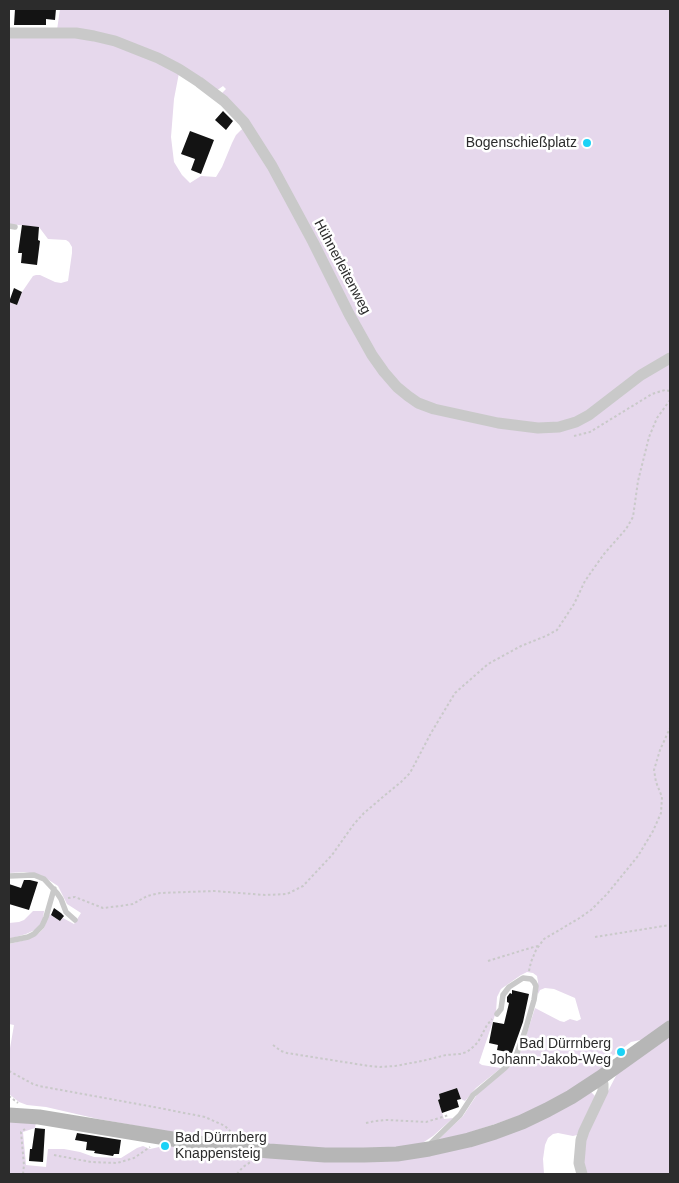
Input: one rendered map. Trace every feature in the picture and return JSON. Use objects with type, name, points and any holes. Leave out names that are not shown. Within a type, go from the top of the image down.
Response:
[{"type":"main road","points":[[9,1114],[40,1117],[211,1145],[248,1149],[325,1155],[397,1154],[469,1140],[522,1122],[548,1110],[600,1078],[670,1028]]},
{"type":"street","name":"Hühnerleitenweg","points":[[9,33],[76,33],[115,41],[158,58],[179,69],[224,101],[244,122],[272,166],[372,355],[397,387],[418,403],[434,409],[498,423],[538,428],[559,426],[576,422],[589,415],[642,375],[670,358]]},
{"type":"street","points":[[582,1174],[579,1163],[581,1140],[602,1091],[600,1078]]},
{"type":"lane","points":[[9,876],[34,876],[44,880],[54,889],[61,899],[66,912],[75,920]]},
{"type":"lane","points":[[9,941],[28,937],[42,926],[54,889]]},
{"type":"lane","points":[[424,1150],[455,1120],[473,1095],[511,1062],[519,1048],[536,993],[534,982],[527,978],[520,979],[506,991],[502,999],[501,1009],[497,1014]]},
{"type":"path","points":[[574,436],[590,432],[652,394],[670,390]]},
{"type":"path","points":[[61,899],[75,897],[103,908],[133,904],[147,896],[160,892],[214,891],[265,895],[287,894],[304,886],[332,855],[364,813],[410,773],[455,693],[488,664],[521,646],[557,630],[585,581],[633,518],[642,460],[649,436],[670,400]]},
{"type":"path","points":[[527,978],[530,962],[544,939],[578,919],[607,894],[638,856],[653,831],[661,813],[662,797],[654,770],[660,750],[670,728]]},
{"type":"path","points":[[595,938],[670,925]]},
{"type":"path","points":[[488,961],[538,946]]},
{"type":"path","points":[[273,1045],[275,1048],[287,1053],[369,1066],[380,1067],[408,1064],[467,1052],[478,1042],[487,1025],[497,1014]]},
{"type":"path","points":[[9,1071],[39,1086],[205,1117],[225,1126],[248,1149]]},
{"type":"path","points":[[366,1124],[386,1120],[426,1122],[463,1111]]},
{"type":"path","points":[[21,1132],[23,1174]]},
{"type":"path","points":[[54,1155],[91,1162],[117,1164],[140,1155],[160,1137]]},
{"type":"shaded area","points":[[60,9],[670,9],[670,1023],[645,1039],[631,1042],[610,1058],[604,1069],[593,1078],[549,1104],[491,1129],[440,1143],[439,1139],[463,1116],[478,1093],[516,1059],[522,1049],[535,1008],[564,1022],[570,1019],[577,1021],[581,1019],[575,998],[554,989],[545,988],[540,990],[538,994],[537,976],[533,973],[527,972],[521,975],[501,989],[497,997],[496,1012],[479,1063],[501,1068],[476,1088],[465,1101],[461,1099],[457,1088],[439,1094],[440,1099],[438,1100],[444,1119],[453,1118],[421,1144],[407,1147],[381,1148],[314,1148],[247,1143],[194,1136],[98,1119],[46,1107],[27,1105],[19,1102],[9,1094],[9,1054],[14,1025],[9,1024],[9,944],[29,939],[39,933],[44,928],[49,914],[60,921],[63,918],[74,924],[81,913],[67,904],[58,886],[41,875],[24,872],[9,873],[9,302],[17,305],[22,292],[33,276],[40,275],[61,283],[68,281],[72,247],[66,240],[48,239],[39,227],[9,224],[9,36],[96,39],[148,56],[179,73],[174,99],[171,137],[174,162],[182,175],[190,183],[201,176],[216,177],[236,135],[244,128],[284,194],[343,313],[351,309],[313,234],[257,137],[241,112],[221,94],[226,89],[223,86],[216,91],[161,56],[120,39],[85,31],[57,30]]},
{"type":"shaded area","points":[[33,911],[44,911],[41,924],[35,930],[9,939],[9,923],[24,920]]},
{"type":"shaded area","points":[[670,1034],[670,1174],[585,1174],[583,1163],[585,1137],[618,1072]]},
{"type":"shaded area","points":[[591,1092],[595,1096],[577,1135],[558,1133],[548,1138],[543,1159],[544,1174],[9,1174],[9,1120],[36,1122],[35,1128],[23,1132],[26,1165],[46,1167],[48,1149],[64,1149],[94,1157],[121,1158],[143,1146],[150,1149],[173,1144],[390,1159]]},
{"type":"building","points":[[15,9],[56,9],[55,20],[46,19],[46,25],[14,25]]},
{"type":"building","points":[[223,111],[233,121],[226,130],[215,120]]},
{"type":"building","points":[[190,131],[214,140],[201,174],[191,170],[195,159],[181,154]]},
{"type":"building","points":[[22,225],[39,227],[38,240],[40,241],[37,265],[21,263],[22,253],[18,253]]},
{"type":"building","points":[[14,288],[22,292],[17,305],[9,302]]},
{"type":"building","points":[[24,880],[38,882],[29,910],[9,904],[9,884],[21,888]]},
{"type":"building","points":[[54,908],[64,916],[60,921],[51,915]]},
{"type":"building","points":[[512,990],[529,994],[523,1022],[512,1053],[497,1050],[498,1045],[489,1043],[493,1022],[504,1024],[509,1003],[507,1002],[507,997],[510,993],[512,994]]},
{"type":"building","points":[[457,1088],[461,1099],[457,1100],[459,1107],[442,1113],[438,1100],[440,1099],[439,1094]]},
{"type":"building","points":[[35,1128],[45,1129],[43,1162],[29,1161]]},
{"type":"building","points":[[77,1133],[121,1140],[119,1154],[114,1154],[113,1156],[86,1150],[87,1142],[75,1140]]},
{"type":"place","name":"Bogenschießplatz","points":[[587,143]]},
{"type":"place","name":"Bad Dürrnberg Johann-Jakob-Weg","points":[[621,1052]]},
{"type":"place","name":"Bad Dürrnberg Knappensteig","points":[[165,1146]]}]
